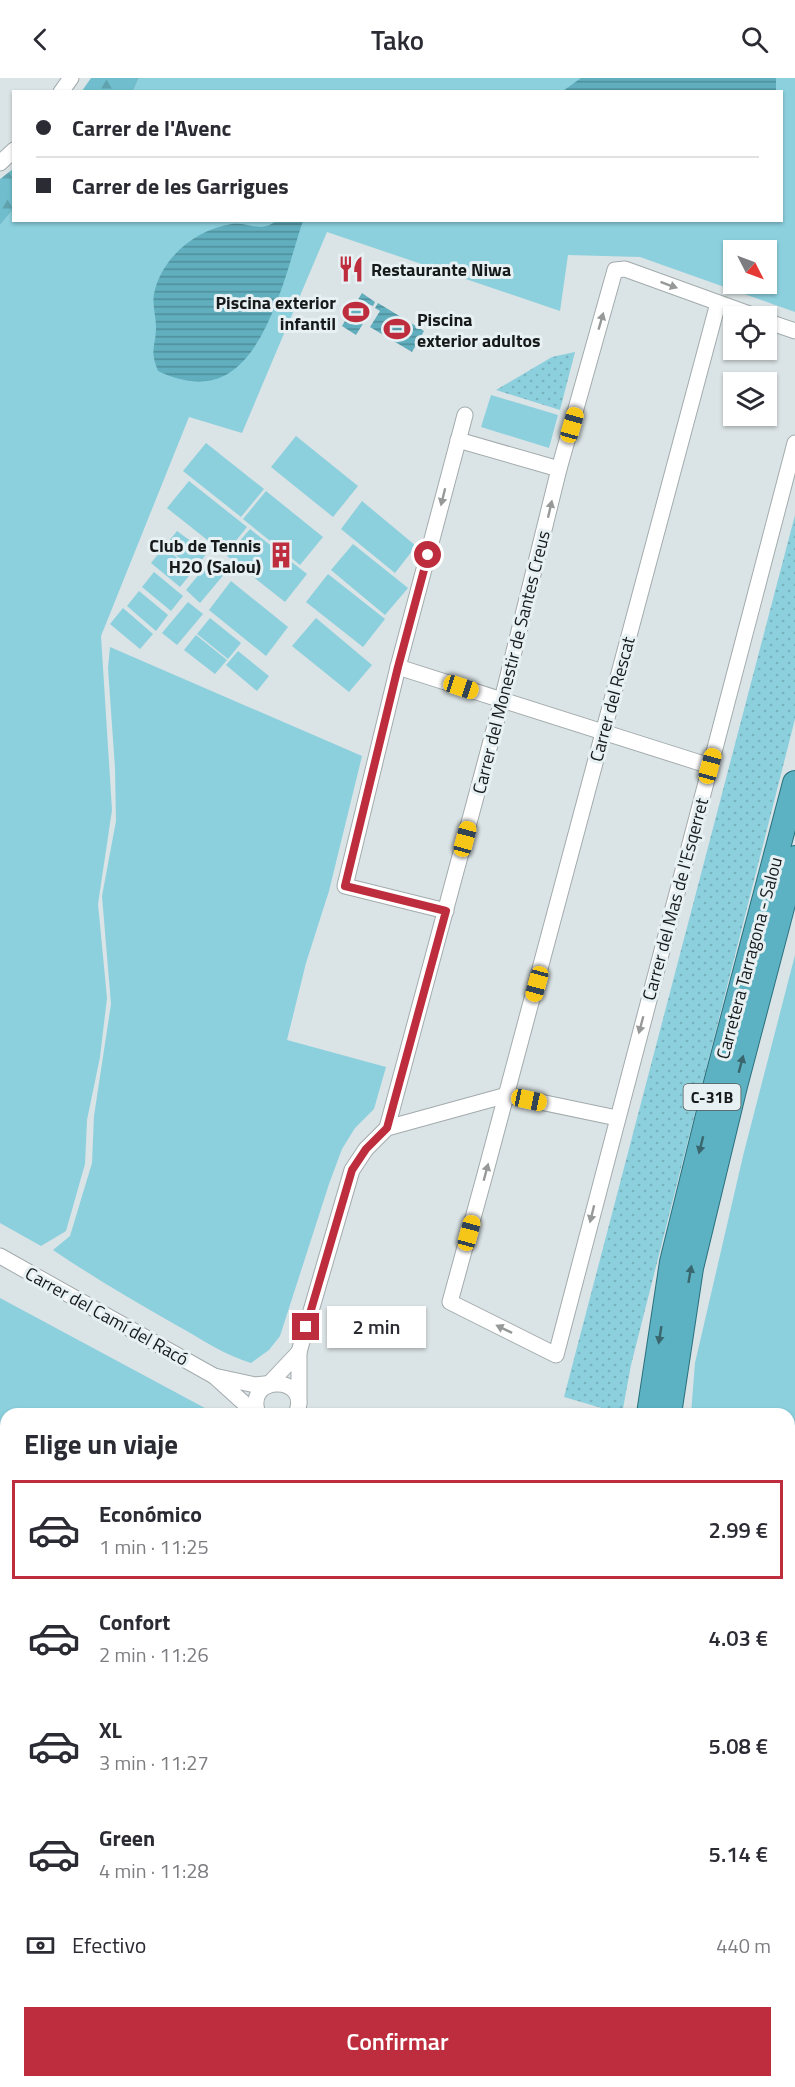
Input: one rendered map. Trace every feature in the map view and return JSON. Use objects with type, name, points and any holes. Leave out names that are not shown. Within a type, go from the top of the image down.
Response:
[{"type":"highway","name":"Carretera Tarragona - Salou","points":[[648,1408],[672,1262],[716,1083],[795,783]]},
{"type":"highway","name":"Carretera Tarragona - Salou","points":[[670,1408],[691,1268],[735,1086],[795,858]]},
{"type":"street","points":[[63,90],[72,78]]},
{"type":"street","points":[[0,163],[12,152]]},
{"type":"street","name":"Carrer del Monestir de Santes Creus","points":[[387,1128],[502,700],[559,469],[615,270],[625,269],[718,303]]},
{"type":"street","points":[[718,303],[727,306]]},
{"type":"street","name":"Carrer del Rescat","points":[[556,1354],[450,1302],[718,303]]},
{"type":"street","points":[[777,325],[795,331]]},
{"type":"street","points":[[446,911],[345,886],[398,667],[465,415]]},
{"type":"street","points":[[458,440],[559,469]]},
{"type":"street","name":"Carrer del Mas de l'Esqerret","points":[[556,1354],[795,443]]},
{"type":"street","points":[[398,667],[710,766]]},
{"type":"street","points":[[297,1401],[299,1352],[352,1170],[366,1149],[387,1128],[507,1095],[617,1118]]},
{"type":"street","name":"Carrer del Camí del Racó","points":[[0,1256],[214,1376],[250,1408]]},
{"type":"street","points":[[256,1408],[257,1397],[299,1352]]},
{"type":"street","name":"Carrer del Camí del Racó","points":[[214,1376],[238,1383],[270,1384]]},
{"type":"street","points":[[270,1384],[289,1386],[297,1401]]},
{"type":"shaded area","points":[[139,78],[795,78],[795,312],[744,294],[777,294],[777,240],[723,240],[723,286],[640,257],[568,255],[560,311],[327,232],[242,433],[189,417],[101,636],[112,810],[98,904],[107,998],[100,1057],[87,1120],[85,1164],[66,1231],[41,1246],[0,1223],[0,225],[12,211],[12,222],[783,222],[783,90],[133,90]]},
{"type":"shaded area","points":[[581,78],[776,78],[776,90],[564,90]]},
{"type":"shaded area","points":[[303,222],[271,316],[245,360],[227,374],[207,381],[182,379],[158,371],[153,353],[156,327],[153,302],[158,281],[172,257],[193,239],[219,227],[232,224],[265,226]]},
{"type":"shaded area","name":"Piscina exterior infantil","points":[[362,293],[375,302],[373,306],[368,304],[359,318],[364,322],[356,335],[342,326]]},
{"type":"shaded area","name":"Piscina exterior adultos","points":[[378,303],[424,331],[412,352],[370,327],[380,311],[375,308]]},
{"type":"shaded area","points":[[575,352],[560,410],[496,390],[552,357]]},
{"type":"shaded area","points":[[491,395],[558,415],[549,448],[481,427]]},
{"type":"shaded area","points":[[296,436],[358,486],[333,517],[271,467]]},
{"type":"shaded area","points":[[206,443],[264,489],[241,517],[183,471]]},
{"type":"shaded area","points":[[189,481],[247,527],[225,554],[167,508]]},
{"type":"shaded area","points":[[266,491],[323,537],[300,565],[243,519]]},
{"type":"shaded area","points":[[362,501],[416,546],[395,573],[341,529]]},
{"type":"shaded area","points":[[795,515],[795,719],[631,1365],[623,1408],[602,1408],[564,1397]]},
{"type":"shaded area","points":[[250,529],[307,574],[285,602],[227,556]]},
{"type":"shaded area","points":[[177,531],[207,553],[194,570],[165,546]]},
{"type":"shaded area","points":[[353,544],[408,588],[385,615],[331,570]]},
{"type":"shaded area","points":[[164,547],[193,571],[180,587],[151,563]]},
{"type":"shaded area","points":[[211,560],[226,572],[200,603],[186,590]]},
{"type":"shaded area","points":[[154,572],[183,596],[171,611],[142,587]]},
{"type":"shaded area","points":[[328,574],[385,619],[363,647],[306,602]]},
{"type":"shaded area","points":[[231,581],[288,627],[266,656],[209,610]]},
{"type":"shaded area","points":[[139,591],[168,615],[156,631],[127,606]]},
{"type":"shaded area","points":[[188,602],[203,614],[177,645],[162,633]]},
{"type":"shaded area","points":[[123,608],[153,634],[140,649],[110,624]]},
{"type":"shaded area","points":[[210,618],[241,643],[228,659],[197,634]]},
{"type":"shaded area","points":[[316,618],[372,665],[349,692],[292,646]]},
{"type":"shaded area","points":[[196,635],[227,660],[215,674],[184,650]]},
{"type":"shaded area","points":[[110,647],[362,756],[329,891],[306,963],[287,1040],[386,1067],[374,1109],[355,1128],[342,1149],[280,1336],[269,1350],[251,1363],[231,1356],[203,1341],[53,1250],[70,1236],[92,1163],[94,1116],[111,1004],[102,896],[116,821],[108,668]]},
{"type":"shaded area","points":[[238,651],[269,676],[257,691],[226,665]]},
{"type":"shaded area","points":[[795,955],[795,1408],[691,1408],[695,1363],[743,1156]]},
{"type":"shaded area","points":[[0,1298],[205,1408],[0,1408]]},
{"type":"green space","points":[[91,78],[139,78],[133,90],[83,90]]},
{"type":"green space","points":[[12,170],[12,211],[0,225],[0,179]]},
{"type":"place","name":"Restaurante Niwa","points":[[351,269]]},
{"type":"place","name":"Piscina exterior infantil","points":[[356,312]]},
{"type":"place","name":"Piscina exterior adultos","points":[[397,329]]},
{"type":"place","name":"Club de Tennis H2O (Salou)","points":[[281,555]]},
{"type":"route","points":[[306,1327],[352,1170],[366,1149],[387,1128],[446,911],[345,886],[398,667],[428,555]]}]
